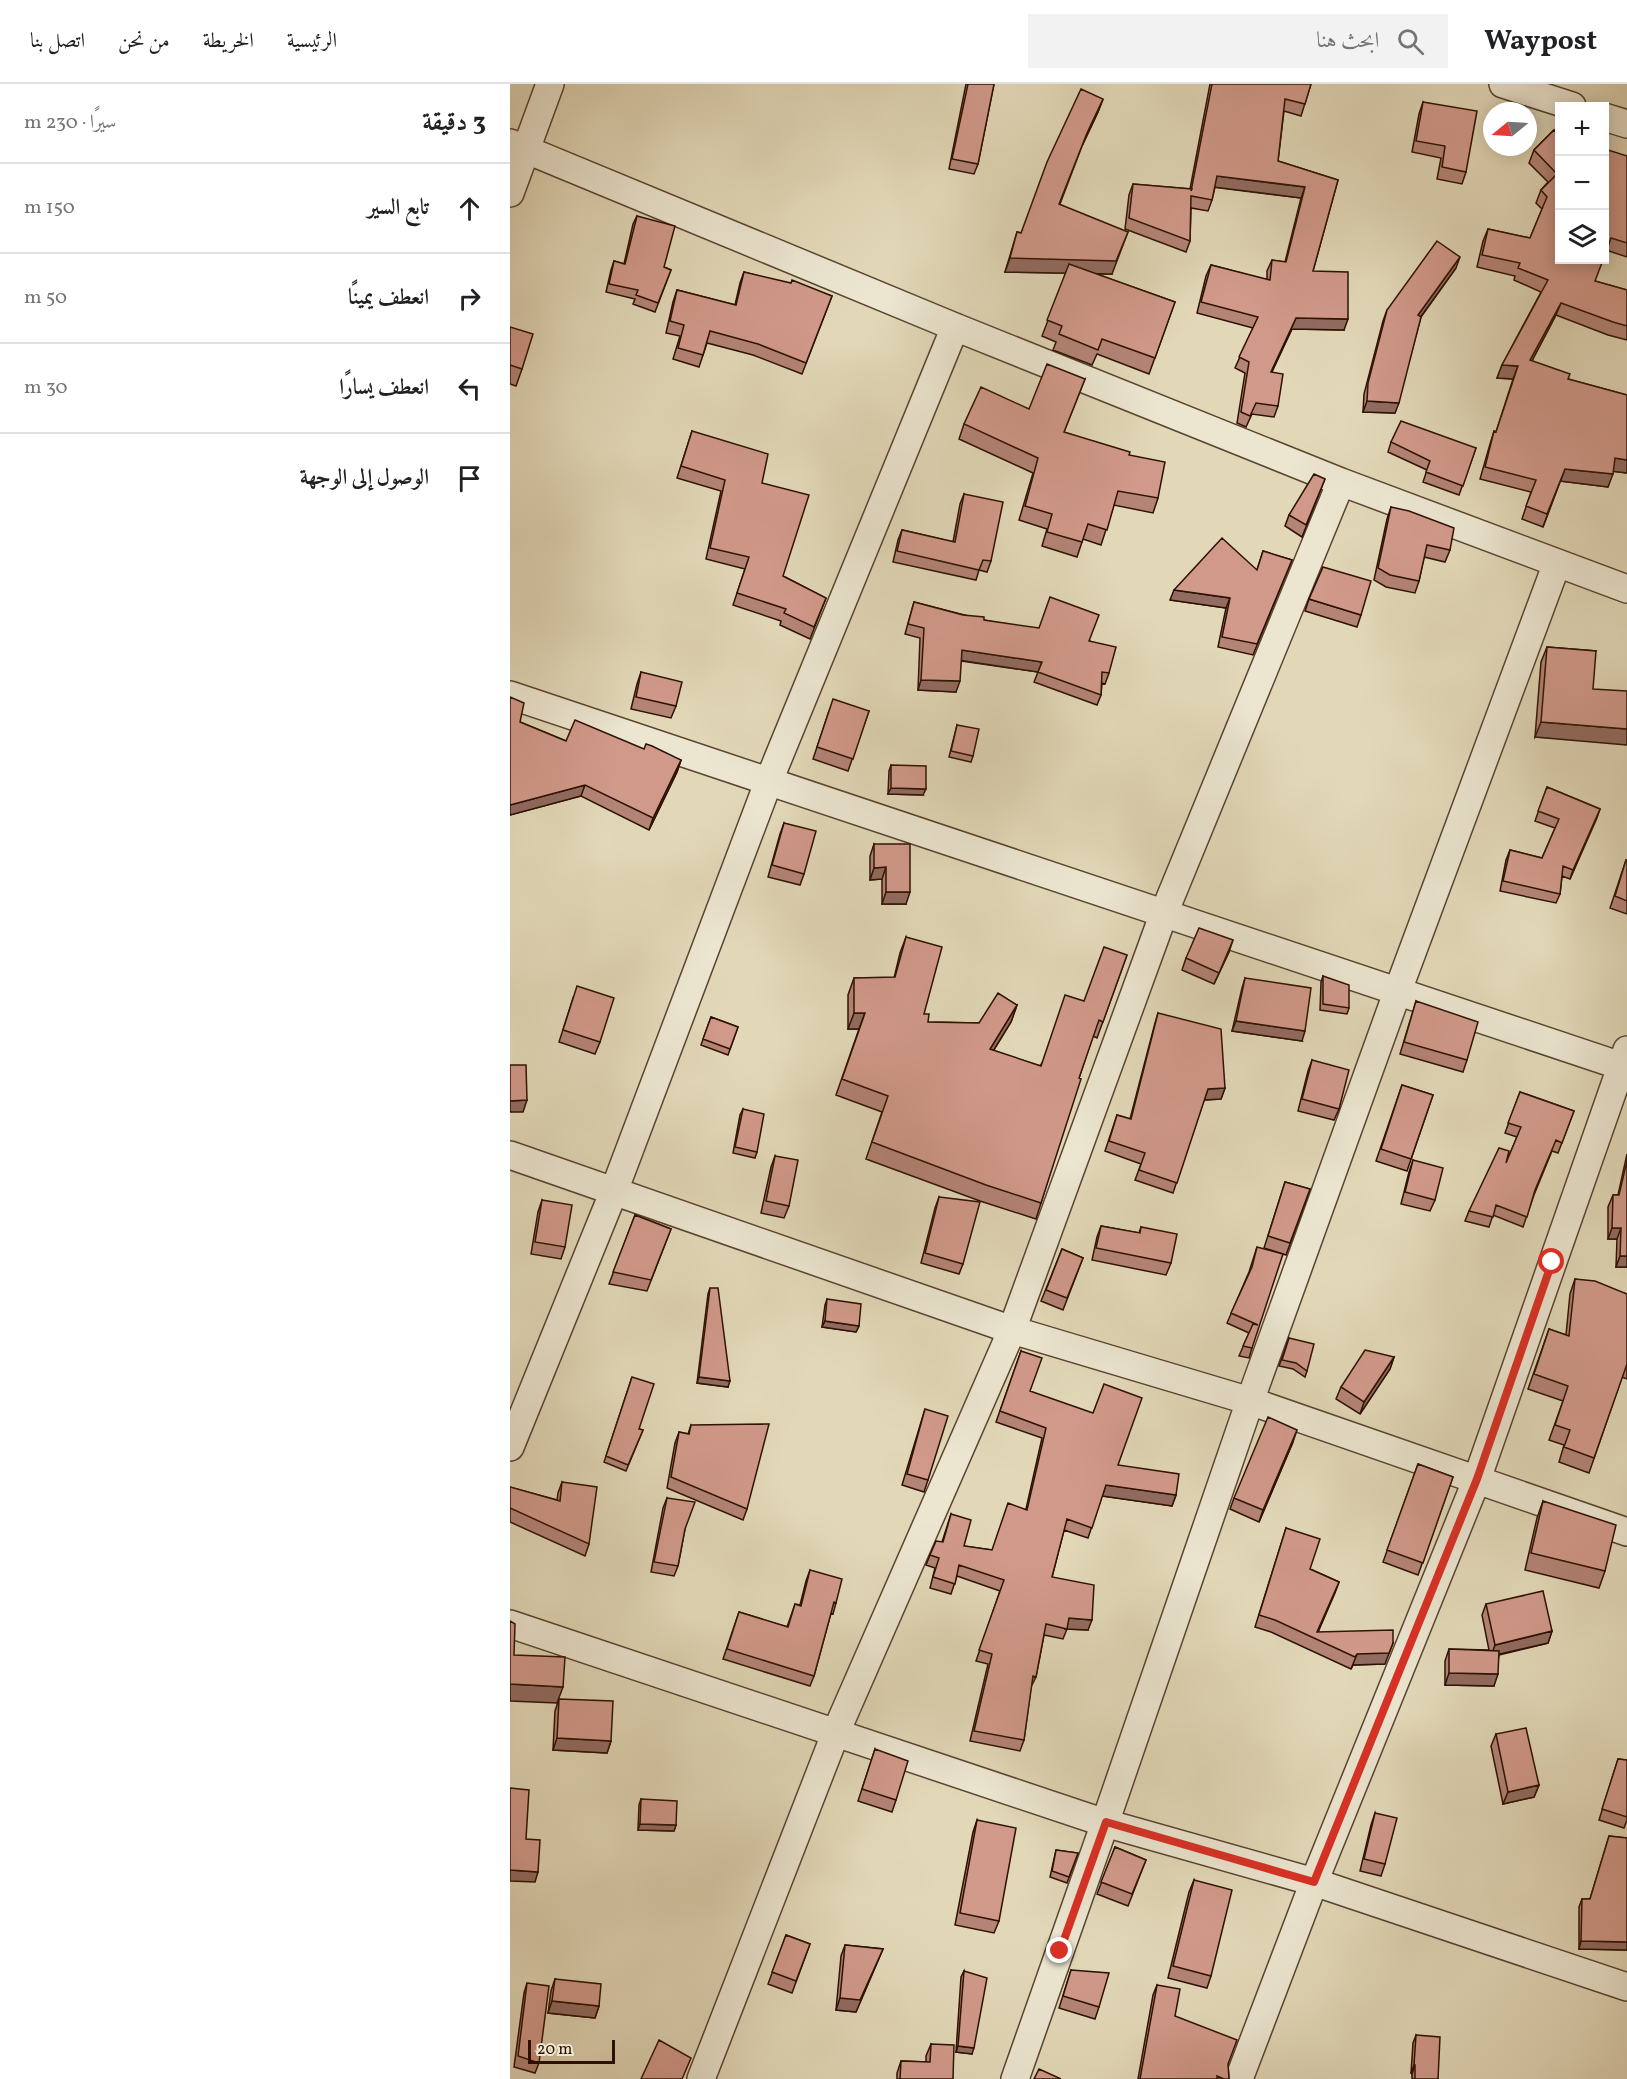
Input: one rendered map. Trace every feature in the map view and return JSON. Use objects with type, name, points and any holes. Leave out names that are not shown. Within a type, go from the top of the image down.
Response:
[{"type":"street","points":[[510,193],[518,147],[550,84]]},
{"type":"street","points":[[1503,84],[1559,102]]},
{"type":"street","points":[[1609,118],[1627,124]]},
{"type":"street","points":[[518,147],[1341,482],[1627,589]]},
{"type":"street","points":[[510,1448],[615,1191],[768,783],[956,327]]},
{"type":"street","points":[[701,2079],[837,1732],[1012,1330],[1164,913],[1341,482]]},
{"type":"street","points":[[1015,2079],[1106,1822],[1250,1401],[1397,993],[1557,563]]},
{"type":"street","points":[[510,695],[1397,993],[1625,1061],[1477,1479],[1314,1882],[1239,2079]]},
{"type":"street","points":[[510,1155],[1012,1330],[1250,1401],[1627,1532]]},
{"type":"street","points":[[510,1624],[1106,1822],[1314,1882],[1627,1987]]},
{"type":"building","points":[[968,84],[994,84],[978,164],[952,159]]},
{"type":"building","points":[[1212,84],[1311,84],[1305,104],[1285,99],[1278,161],[1338,180],[1313,271],[1348,272],[1348,319],[1296,318],[1271,372],[1283,374],[1278,406],[1256,403],[1250,416],[1241,412],[1249,362],[1239,357],[1258,317],[1201,302],[1211,265],[1270,280],[1272,260],[1286,262],[1305,187],[1217,176],[1212,200],[1191,196],[1190,241],[1129,218],[1133,184],[1191,189]]},
{"type":"building","points":[[1081,89],[1103,99],[1059,204],[1128,232],[1116,261],[1010,258],[1017,232],[1021,233],[1047,162]]},
{"type":"building","points":[[1423,102],[1477,111],[1466,172],[1442,167],[1445,146],[1416,141]]},
{"type":"building","points":[[1555,131],[1555,172],[1537,153],[1537,147]]},
{"type":"building","points":[[1609,150],[1627,156],[1627,243],[1611,238],[1609,244]]},
{"type":"building","points":[[1555,176],[1555,264],[1601,264],[1595,281],[1627,290],[1627,326],[1561,303],[1530,360],[1570,374],[1568,379],[1627,395],[1627,460],[1615,458],[1613,474],[1565,469],[1547,514],[1526,506],[1536,480],[1485,467],[1494,431],[1496,432],[1518,366],[1502,365],[1548,280],[1518,268],[1520,263],[1482,255],[1488,229],[1530,238],[1547,197],[1541,190]]},
{"type":"building","points":[[637,216],[675,226],[664,267],[671,270],[658,303],[636,295],[638,290],[609,284],[614,261],[625,264]]},
{"type":"building","points":[[1437,241],[1460,257],[1418,315],[1421,317],[1399,403],[1367,401],[1368,383],[1387,310]]},
{"type":"building","points":[[1069,264],[1175,302],[1155,358],[1102,339],[1098,350],[1059,334],[1062,326],[1047,320]]},
{"type":"building","points":[[744,272],[791,283],[792,280],[832,296],[806,363],[758,344],[710,331],[703,355],[678,348],[684,325],[670,321],[677,290],[736,305]]},
{"type":"building","points":[[510,327],[533,334],[522,369],[510,365]]},
{"type":"building","points":[[1047,364],[1085,379],[1064,432],[1130,452],[1129,455],[1165,462],[1158,498],[1118,491],[1107,530],[1088,524],[1082,542],[1047,532],[1052,514],[1025,506],[1038,458],[964,424],[981,387],[1029,409]]},
{"type":"building","points":[[1401,421],[1476,448],[1463,486],[1426,472],[1430,461],[1391,442]]},
{"type":"building","points":[[692,431],[768,454],[762,483],[809,495],[783,576],[826,598],[814,627],[784,613],[786,609],[737,593],[749,557],[710,548],[725,480],[681,466]]},
{"type":"building","points":[[1314,474],[1325,479],[1306,525],[1289,515]]},
{"type":"building","points":[[964,494],[1003,502],[991,561],[983,560],[979,570],[897,551],[902,530],[955,542]]},
{"type":"building","points":[[1391,507],[1409,511],[1454,528],[1450,550],[1427,545],[1419,581],[1390,575],[1378,568]]},
{"type":"building","points":[[1222,538],[1257,570],[1263,551],[1292,560],[1257,644],[1222,637],[1230,598],[1174,590]]},
{"type":"building","points":[[1323,567],[1371,581],[1361,615],[1309,599]]},
{"type":"building","points":[[1050,597],[1099,615],[1089,641],[1116,647],[1109,673],[1102,672],[1101,695],[1038,672],[1042,662],[962,650],[960,681],[921,680],[924,628],[908,624],[914,602],[963,615],[984,617],[984,620],[1039,628]]},
{"type":"building","points":[[1547,647],[1596,651],[1593,689],[1627,691],[1627,729],[1541,722]]},
{"type":"building","points":[[641,672],[682,682],[676,706],[636,697]]},
{"type":"building","points":[[510,697],[524,703],[520,722],[566,741],[575,720],[644,749],[646,744],[652,746],[681,760],[653,818],[585,785],[510,805]]},
{"type":"building","points":[[833,699],[869,711],[853,759],[817,747]]},
{"type":"building","points":[[957,725],[979,729],[973,756],[951,751]]},
{"type":"building","points":[[891,765],[926,766],[926,789],[891,788]]},
{"type":"building","points":[[1547,787],[1600,809],[1573,870],[1563,866],[1560,894],[1503,881],[1510,850],[1542,858],[1559,819],[1538,811]]},
{"type":"building","points":[[784,823],[816,831],[804,874],[772,865]]},
{"type":"building","points":[[874,844],[910,844],[910,892],[886,892],[886,867],[874,868]]},
{"type":"building","points":[[1627,860],[1627,901],[1615,896]]},
{"type":"building","points":[[1199,928],[1233,940],[1219,973],[1186,958]]},
{"type":"building","points":[[906,937],[942,947],[924,1014],[929,1014],[928,1022],[979,1023],[998,993],[1017,1005],[990,1049],[1041,1066],[1065,995],[1084,1001],[1104,947],[1127,955],[1103,1022],[1099,1020],[1041,1203],[872,1142],[888,1096],[842,1079],[865,1013],[854,1013],[854,978],[895,977]]},
{"type":"building","points":[[1323,976],[1349,985],[1349,1008],[1323,1004]]},
{"type":"building","points":[[1245,978],[1311,988],[1305,1031],[1236,1021]]},
{"type":"building","points":[[577,986],[614,998],[600,1042],[563,1030]]},
{"type":"building","points":[[1416,1001],[1478,1022],[1467,1060],[1404,1042]]},
{"type":"building","points":[[1158,1013],[1221,1029],[1225,1088],[1208,1089],[1177,1183],[1139,1170],[1145,1153],[1109,1141],[1117,1115],[1131,1119]]},
{"type":"building","points":[[711,1017],[738,1027],[730,1049],[703,1039]]},
{"type":"building","points":[[1312,1060],[1349,1070],[1339,1109],[1302,1099]]},
{"type":"building","points":[[510,1065],[526,1065],[527,1100],[510,1101]]},
{"type":"building","points":[[1402,1085],[1433,1095],[1411,1159],[1381,1149]]},
{"type":"building","points":[[1520,1092],[1574,1111],[1562,1143],[1556,1140],[1535,1190],[1527,1217],[1496,1205],[1493,1217],[1469,1211],[1499,1148],[1509,1151],[1506,1163],[1521,1127],[1508,1123]]},
{"type":"building","points":[[743,1109],[764,1114],[757,1152],[735,1147]]},
{"type":"building","points":[[775,1156],[798,1160],[789,1206],[766,1201]]},
{"type":"building","points":[[1413,1160],[1443,1168],[1435,1200],[1405,1192]]},
{"type":"building","points":[[1627,1161],[1627,1256],[1620,1256],[1621,1228],[1612,1228],[1613,1195],[1619,1195]]},
{"type":"building","points":[[1285,1182],[1310,1189],[1290,1243],[1268,1236]]},
{"type":"building","points":[[939,1197],[980,1202],[963,1264],[925,1253]]},
{"type":"building","points":[[542,1200],[572,1205],[565,1247],[535,1242]]},
{"type":"building","points":[[635,1215],[671,1229],[651,1280],[613,1272]]},
{"type":"building","points":[[1101,1226],[1140,1233],[1141,1227],[1177,1234],[1171,1263],[1096,1248]]},
{"type":"building","points":[[1257,1247],[1283,1254],[1252,1348],[1243,1346],[1253,1324],[1258,1325],[1231,1313],[1252,1267]]},
{"type":"building","points":[[1062,1249],[1083,1258],[1067,1298],[1046,1290]]},
{"type":"building","points":[[1575,1279],[1595,1281],[1627,1294],[1627,1364],[1594,1458],[1564,1447],[1570,1430],[1555,1425],[1568,1386],[1534,1374],[1549,1329],[1569,1336]]},
{"type":"building","points":[[710,1288],[718,1288],[730,1381],[699,1377]]},
{"type":"building","points":[[827,1299],[861,1304],[859,1326],[825,1321]]},
{"type":"building","points":[[1289,1338],[1314,1344],[1307,1371],[1296,1363],[1282,1360]]},
{"type":"building","points":[[1365,1350],[1394,1357],[1364,1402],[1341,1387]]},
{"type":"building","points":[[1021,1351],[1042,1358],[1030,1391],[1093,1413],[1104,1384],[1142,1398],[1118,1465],[1179,1474],[1176,1495],[1106,1485],[1092,1528],[1067,1519],[1052,1577],[1094,1585],[1092,1620],[1069,1618],[1067,1629],[1046,1624],[1036,1677],[1033,1676],[1024,1740],[974,1731],[992,1654],[979,1650],[1004,1580],[959,1565],[955,1584],[933,1577],[939,1558],[930,1555],[936,1541],[943,1542],[951,1514],[971,1520],[964,1546],[992,1550],[1008,1503],[1027,1510],[1046,1428],[1000,1411]]},
{"type":"building","points":[[632,1377],[654,1384],[639,1429],[643,1430],[628,1465],[606,1456]]},
{"type":"building","points":[[925,1409],[948,1416],[928,1480],[907,1474]]},
{"type":"building","points":[[1268,1417],[1297,1430],[1263,1510],[1234,1498]]},
{"type":"building","points":[[769,1424],[747,1509],[671,1477],[679,1432],[689,1434],[691,1425]]},
{"type":"building","points":[[1418,1464],[1453,1477],[1423,1563],[1387,1550]]},
{"type":"building","points":[[562,1482],[597,1487],[589,1544],[510,1508],[510,1487],[560,1501]]},
{"type":"building","points":[[667,1498],[695,1502],[685,1529],[678,1566],[654,1562]]},
{"type":"building","points":[[1543,1501],[1616,1525],[1605,1571],[1531,1553]]},
{"type":"building","points":[[1286,1528],[1320,1539],[1310,1569],[1339,1582],[1317,1632],[1393,1630],[1393,1643],[1389,1653],[1357,1654],[1355,1657],[1275,1620],[1259,1615]]},
{"type":"building","points":[[810,1570],[842,1579],[814,1676],[727,1649],[739,1612],[788,1627],[795,1604],[801,1606]]},
{"type":"building","points":[[1543,1591],[1552,1631],[1495,1645],[1486,1604]]},
{"type":"building","points":[[510,1621],[515,1624],[514,1655],[565,1657],[563,1687],[510,1684]]},
{"type":"building","points":[[1449,1649],[1499,1651],[1498,1674],[1449,1673]]},
{"type":"building","points":[[559,1699],[613,1701],[611,1741],[557,1738]]},
{"type":"building","points":[[1526,1728],[1539,1785],[1508,1792],[1496,1734]]},
{"type":"building","points":[[875,1749],[908,1761],[896,1800],[862,1789]]},
{"type":"building","points":[[1618,1759],[1627,1760],[1627,1817],[1602,1809]]},
{"type":"building","points":[[510,1788],[529,1790],[526,1839],[540,1840],[538,1872],[510,1870]]},
{"type":"building","points":[[641,1799],[677,1801],[676,1825],[640,1824]]},
{"type":"building","points":[[1375,1813],[1397,1818],[1385,1864],[1364,1859]]},
{"type":"building","points":[[977,1820],[1016,1828],[999,1921],[960,1913]]},
{"type":"building","points":[[1609,1836],[1627,1838],[1627,1942],[1581,1941],[1582,1899],[1590,1899]]},
{"type":"building","points":[[1115,1847],[1146,1860],[1132,1894],[1101,1882]]},
{"type":"building","points":[[1056,1850],[1078,1853],[1069,1877],[1052,1871]]},
{"type":"building","points":[[1194,1880],[1232,1890],[1211,1976],[1173,1966]]},
{"type":"building","points":[[786,1935],[810,1944],[796,1981],[772,1972]]},
{"type":"building","points":[[845,1945],[883,1949],[860,2000],[840,1998]]},
{"type":"building","points":[[1071,1970],[1109,1973],[1099,2007],[1063,1996]]},
{"type":"building","points":[[964,1971],[987,1978],[974,2048],[958,2046]]},
{"type":"building","points":[[555,1979],[601,1984],[599,2006],[552,2001]]},
{"type":"building","points":[[527,1983],[549,1986],[539,2063],[518,2056]]},
{"type":"building","points":[[1157,1985],[1180,1989],[1175,2016],[1237,2040],[1228,2064],[1229,2079],[1217,2076],[1217,2079],[1140,2079]]},
{"type":"building","points":[[1416,2035],[1440,2037],[1438,2079],[1415,2079]]},
{"type":"building","points":[[659,2040],[691,2058],[682,2079],[641,2079]]},
{"type":"building","points":[[931,2044],[954,2045],[953,2079],[900,2079],[901,2061],[930,2062]]},
{"type":"building","points":[[1039,2069],[1061,2079],[1034,2079]]},
{"type":"route","points":[[1060,1951],[1106,1822],[1314,1882],[1477,1479],[1552,1262]]}]
